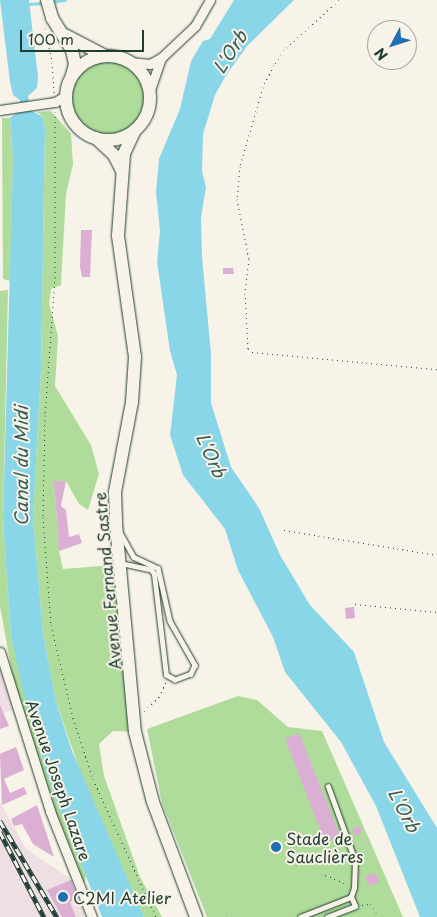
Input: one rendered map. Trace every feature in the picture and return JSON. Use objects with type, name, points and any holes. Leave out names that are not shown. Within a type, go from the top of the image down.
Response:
[{"type":"main road","points":[[46,10],[72,50],[75,64],[67,95],[68,109],[75,123],[114,155],[124,177]]},
{"type":"main road","points":[[62,33],[79,45],[105,56],[130,62],[142,72],[150,90],[149,109],[135,130],[111,140],[94,137]]},
{"type":"main road","points":[[71,78],[88,61],[105,56]]},
{"type":"main road","name":"Avenue Fernand Sastre","points":[[135,130],[124,154],[124,177],[118,236],[135,357],[132,402],[114,492],[116,524],[122,564],[134,713],[153,802],[196,917]]},
{"type":"street","points":[[130,62],[150,64],[161,58],[195,26],[210,0]]},
{"type":"street","points":[[150,90],[161,58]]},
{"type":"street","points":[[0,110],[55,102],[67,95]]},
{"type":"street","name":"Avenue Joseph Lazare","points":[[0,652],[50,811],[92,917]]},
{"type":"lane","points":[[116,524],[134,557],[158,568],[170,621],[195,665],[195,670],[186,678],[175,680],[169,677],[165,668],[154,574],[122,564]]},
{"type":"lane","points":[[327,917],[355,906],[351,896],[354,888],[355,861],[328,787]]},
{"type":"lane","points":[[300,917],[351,896]]},
{"type":"path","points":[[339,0],[284,50],[274,65],[263,87],[240,166],[237,199],[249,266],[245,293],[248,349],[252,352],[437,369]]},
{"type":"path","points":[[46,10],[55,102],[56,277],[45,415],[43,517],[51,625],[73,718],[93,779],[156,917]]},
{"type":"path","points":[[284,530],[437,555]]},
{"type":"path","points":[[355,604],[437,612]]},
{"type":"path","points":[[134,713],[145,710],[159,697],[169,677]]},
{"type":"path","points":[[325,875],[354,888]]},
{"type":"path","points":[[355,906],[370,904],[379,917]]},
{"type":"path","points":[[227,917],[229,913]]},
{"type":"shaded area","points":[[0,667],[13,710],[4,713],[0,711]]},
{"type":"shaded area","points":[[0,802],[26,849],[71,879],[86,917],[0,917]]},
{"type":"green space","points":[[108,61],[129,67],[139,77],[145,98],[139,119],[129,129],[108,135],[87,129],[77,119],[71,98],[77,77],[87,67]]},
{"type":"green space","points":[[51,111],[71,134],[73,164],[66,194],[61,285],[51,289],[49,304],[58,336],[55,386],[91,445],[99,474],[88,510],[79,504],[66,481],[54,481],[59,551],[63,569],[113,565],[122,570],[135,732],[113,731],[99,744],[104,776],[140,877],[162,917],[144,917],[84,782],[56,702],[43,633],[33,518],[41,369],[45,128],[43,117],[37,112]]},
{"type":"green space","points":[[2,118],[10,118],[13,159],[10,281],[3,279]]},
{"type":"green space","points":[[8,290],[3,519],[11,637],[41,755],[86,876],[85,882],[80,880],[56,821],[16,695],[0,606],[0,291]]},
{"type":"green space","name":"Stade de Sauclières","points":[[238,696],[257,700],[288,727],[322,731],[403,917],[207,917],[162,803],[147,729]]},
{"type":"water","name":"Canal du Midi","points":[[0,0],[29,0],[38,77],[37,88],[28,96],[30,110],[43,117],[45,128],[41,369],[33,518],[43,633],[56,702],[72,751],[144,917],[102,917],[52,790],[25,700],[11,637],[3,519],[13,159],[10,118],[20,110],[20,100],[13,95],[10,82]]},
{"type":"water","name":"L'Orb","points":[[234,0],[294,0],[247,46],[225,77],[215,95],[203,134],[202,171],[206,187],[201,217],[202,257],[211,354],[211,403],[231,467],[259,508],[280,555],[310,605],[354,652],[384,742],[437,828],[437,917],[420,917],[376,806],[341,742],[285,672],[273,637],[238,570],[225,529],[183,475],[170,435],[177,375],[170,351],[157,262],[160,231],[156,192],[159,159],[180,109],[191,61],[203,41],[210,39]]},
{"type":"building","points":[[81,230],[92,230],[90,277],[82,277],[80,267]]},
{"type":"building","points":[[223,268],[233,268],[234,274],[223,274]]},
{"type":"building","points":[[54,481],[66,481],[61,506],[66,510],[69,537],[79,534],[82,543],[59,551]]},
{"type":"building","points":[[354,607],[355,618],[346,619],[345,608]]},
{"type":"building","points":[[0,705],[9,726],[0,729]]},
{"type":"building","points":[[299,733],[340,836],[325,842],[285,739]]},
{"type":"building","points":[[16,747],[24,770],[4,779],[10,793],[24,787],[27,794],[2,805],[0,754]]},
{"type":"building","points":[[37,805],[54,857],[33,844],[22,824],[14,826],[11,819]]},
{"type":"building","points":[[360,826],[362,833],[355,836],[352,829]]},
{"type":"building","points":[[376,873],[379,882],[369,886],[365,876]]},
{"type":"building","name":"C2MI Atelier","points":[[71,880],[76,899],[70,902],[76,917],[62,917],[47,890]]},
{"type":"waterway","points":[[50,2],[65,0]]},
{"type":"waterway","points":[[28,4],[43,3]]},
{"type":"railway","points":[[0,821],[57,917]]},
{"type":"railway","points":[[0,832],[44,917]]},
{"type":"place","name":"Stade de Sauclières","points":[[276,847]]},
{"type":"place","name":"C2MI Atelier","points":[[63,897]]}]
